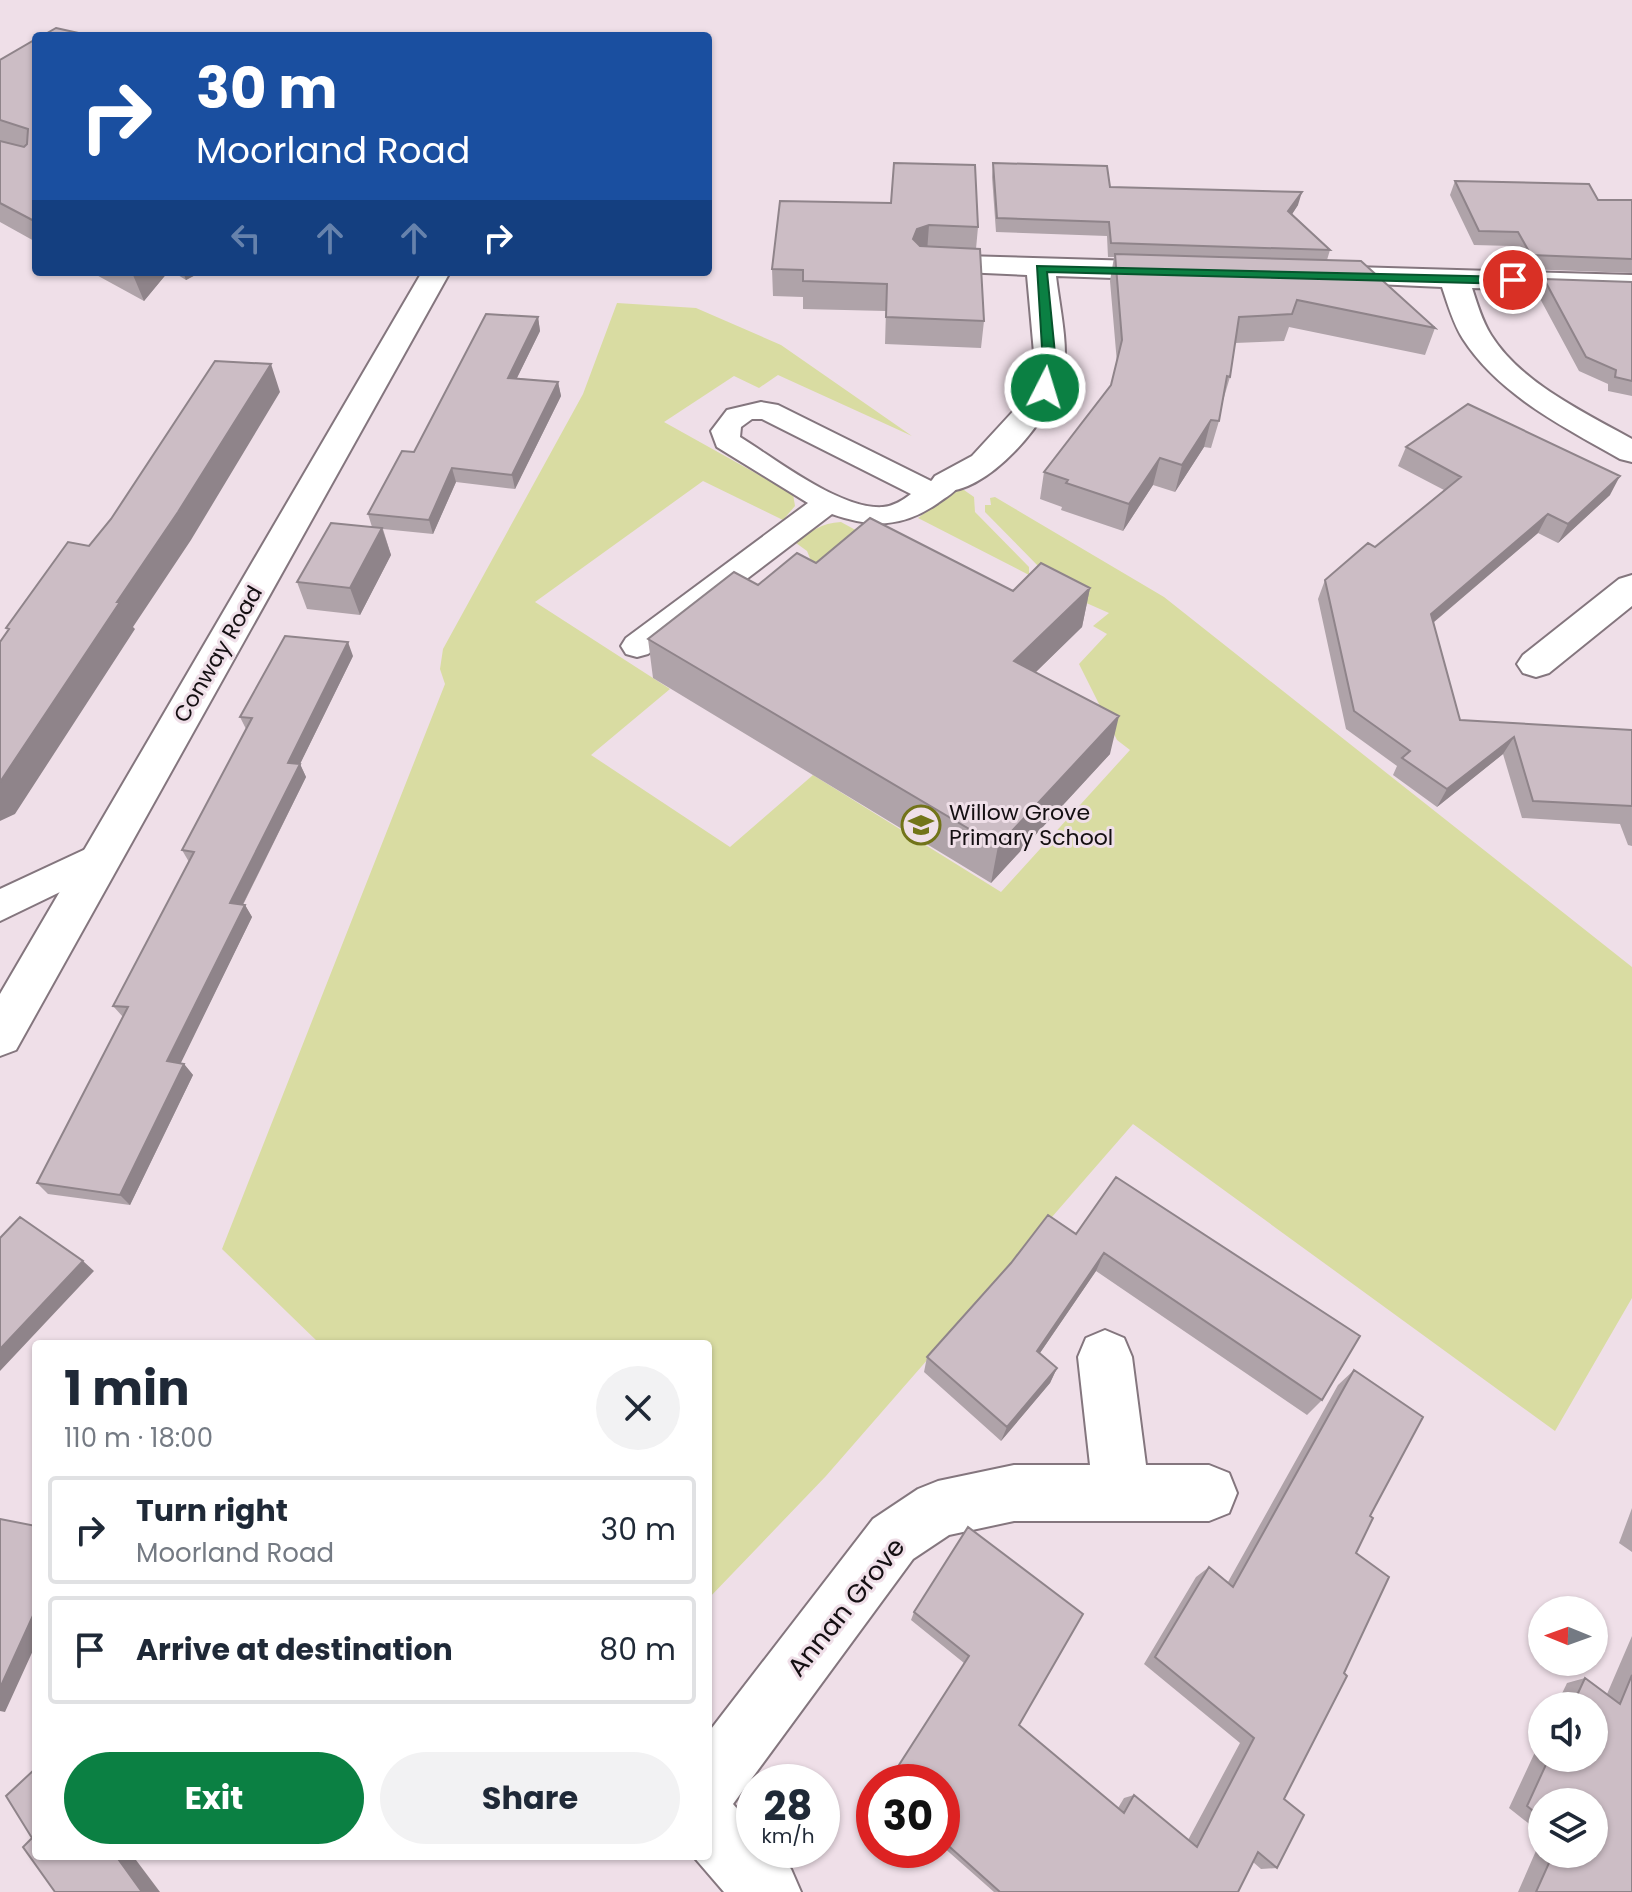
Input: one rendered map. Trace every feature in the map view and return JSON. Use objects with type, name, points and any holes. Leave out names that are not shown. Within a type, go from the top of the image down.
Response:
[{"type":"street","points":[[928,264],[1200,272]]},
{"type":"street","points":[[940,488],[984,463],[1032,410],[1045,388],[1050,364],[1041,268]]},
{"type":"street","points":[[1295,274],[1632,284]]},
{"type":"street","name":"Conway Road","points":[[0,1036],[434,276]]},
{"type":"street","points":[[1454,279],[1474,329],[1494,358],[1554,408],[1632,452]]},
{"type":"street","points":[[1536,664],[1632,587]]},
{"type":"street","points":[[1105,1357],[1121,1493]]},
{"type":"street","name":"Annan Grove","points":[[712,1780],[893,1539],[938,1509],[1014,1493],[1209,1493]]},
{"type":"street","points":[[712,1829],[768,1892]]},
{"type":"lane","points":[[755,409],[768,411],[940,488],[899,513],[869,517],[840,509],[828,502],[727,441],[725,431],[730,420],[755,409]]},
{"type":"lane","points":[[637,646],[828,502]]},
{"type":"lane","points":[[884,516],[891,529],[915,543]]},
{"type":"lane","points":[[0,906],[103,855]]},
{"type":"green space","name":"Willow Grove Primary School","points":[[617,303],[696,308],[781,345],[912,436],[778,375],[759,388],[734,376],[664,422],[793,494],[795,506],[783,520],[703,481],[535,602],[670,689],[591,755],[730,847],[813,775],[1001,892],[1130,750],[1117,740],[1079,664],[1107,634],[1093,626],[1109,613],[1041,583],[1039,567],[985,512],[985,505],[991,505],[990,498],[995,497],[1164,597],[1632,967],[1632,1298],[1555,1431],[1133,1124],[826,1476],[712,1595],[712,1340],[316,1340],[222,1249],[445,684],[440,669],[443,649],[583,394]]},
{"type":"green space","points":[[956,489],[974,497],[975,512],[1029,567],[1029,575],[918,518]]},
{"type":"green space","points":[[841,522],[870,538],[814,568],[807,551],[796,543],[817,528]]},
{"type":"building","points":[[56,28],[74,32],[49,32]]},
{"type":"building","points":[[32,41],[32,220],[0,203],[0,141],[24,147],[28,129],[0,120],[0,60]]},
{"type":"building","points":[[894,163],[975,165],[978,227],[929,225],[917,229],[913,239],[920,246],[980,249],[984,321],[886,317],[887,284],[803,281],[803,270],[772,269],[780,201],[891,203]]},
{"type":"building","points":[[993,163],[1107,166],[1110,187],[1302,192],[1288,211],[1330,250],[1111,243],[1109,222],[997,218]]},
{"type":"building","points":[[1455,181],[1589,184],[1598,200],[1632,200],[1632,259],[1531,255],[1518,232],[1479,231]]},
{"type":"building","points":[[1115,254],[1361,261],[1435,328],[1297,300],[1292,314],[1239,317],[1230,377],[1227,376],[1219,421],[1211,420],[1182,465],[1160,458],[1129,504],[1066,483],[1068,480],[1044,472],[1111,385],[1122,340]]},
{"type":"building","points":[[1544,279],[1632,282],[1632,381],[1615,377],[1616,370],[1586,357]]},
{"type":"building","points":[[486,314],[538,317],[508,378],[558,382],[512,475],[452,468],[429,520],[368,514],[402,451],[414,452]]},
{"type":"building","points":[[215,361],[271,364],[117,602],[120,602],[0,782],[0,642],[9,629],[6,628],[68,542],[89,546],[111,519]]},
{"type":"building","points":[[1468,404],[1620,476],[1568,524],[1548,514],[1431,614],[1460,720],[1632,730],[1632,806],[1533,801],[1514,737],[1447,789],[1402,758],[1410,751],[1354,711],[1325,580],[1368,543],[1375,547],[1461,477],[1406,447]]},
{"type":"building","points":[[870,518],[1013,591],[1041,563],[1090,588],[1014,661],[1119,716],[998,846],[648,639],[734,572],[758,585],[797,553],[816,563]]},
{"type":"building","points":[[331,523],[382,528],[350,588],[297,582]]},
{"type":"building","points":[[285,636],[348,642],[288,763],[300,764],[230,903],[245,905],[167,1061],[184,1064],[120,1195],[37,1183],[128,1007],[113,1006],[194,852],[182,850],[252,718],[240,717]]},
{"type":"building","points":[[1116,1177],[1360,1336],[1322,1400],[1104,1253],[1037,1351],[1057,1368],[1007,1427],[927,1357],[1011,1263],[1048,1215],[1076,1234]]},
{"type":"building","points":[[20,1217],[83,1261],[0,1349],[0,1238]]},
{"type":"building","points":[[1354,1370],[1423,1417],[1370,1516],[1373,1518],[1356,1553],[1389,1577],[1344,1673],[1347,1676],[1284,1799],[1304,1815],[1277,1868],[1258,1852],[1238,1892],[1000,1892],[960,1856],[960,1764],[900,1764],[969,1656],[914,1612],[968,1527],[1083,1614],[1019,1725],[1124,1813],[1134,1795],[1197,1847],[1254,1738],[1155,1657],[1209,1567],[1233,1587]]},
{"type":"building","points":[[0,1519],[32,1525],[32,1618],[0,1688]]},
{"type":"building","points":[[1632,1675],[1632,1892],[1536,1892],[1547,1868],[1608,1868],[1608,1788],[1535,1788],[1543,1772],[1608,1772],[1608,1695],[1620,1704]]},
{"type":"building","points":[[1585,1678],[1604,1692],[1578,1692]]},
{"type":"building","points":[[32,1772],[32,1838],[6,1796]]},
{"type":"building","points":[[32,1838],[32,1860],[23,1847]]},
{"type":"building","points":[[32,1860],[119,1860],[142,1892],[55,1892]]},
{"type":"place","name":"Willow Grove Primary School","points":[[921,825]]},
{"type":"route","points":[[1045,388],[1050,364],[1041,268],[1513,280]]}]
